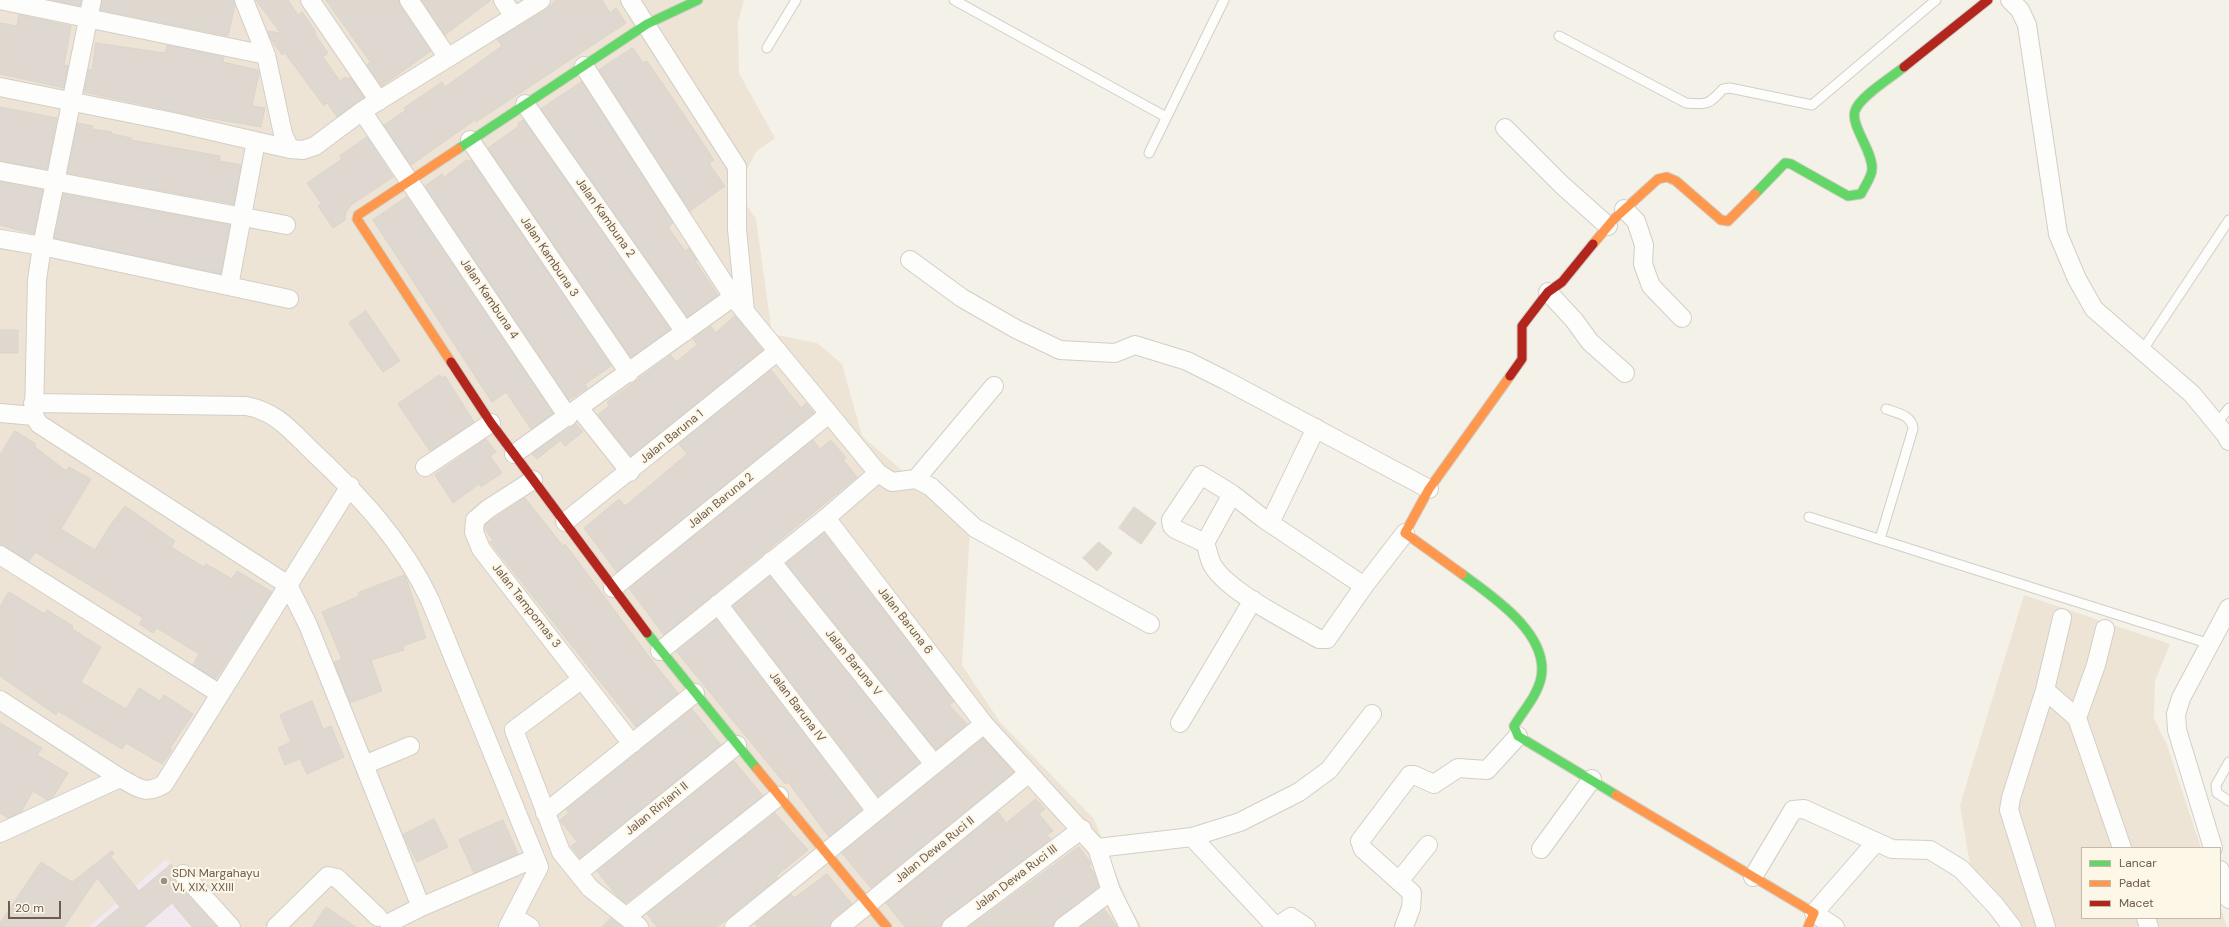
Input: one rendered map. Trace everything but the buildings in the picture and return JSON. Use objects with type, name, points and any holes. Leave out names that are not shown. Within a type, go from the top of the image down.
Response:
[{"type":"street","points":[[0,0],[266,55]]},
{"type":"street","points":[[92,0],[42,246],[37,280],[33,409],[39,424],[288,585],[308,625],[421,907]]},
{"type":"street","points":[[244,0],[266,55],[283,134],[290,149]]},
{"type":"street","points":[[310,0],[378,101]]},
{"type":"street","points":[[409,0],[448,58]]},
{"type":"street","points":[[503,0],[514,17]]},
{"type":"street","points":[[0,87],[173,122],[290,149],[303,150],[315,146],[362,111],[541,0]]},
{"type":"street","points":[[630,0],[647,24],[737,167],[738,262],[745,312]]},
{"type":"street","points":[[698,0],[647,24],[409,180],[358,215],[357,219],[491,423],[660,651],[887,927]]},
{"type":"street","points":[[1232,494],[1205,543],[1211,565],[1219,576],[1253,600],[1312,635],[1323,640],[1326,639],[1364,586],[1406,533],[1429,489],[1522,359],[1522,326],[1548,292],[1562,282],[1624,209],[1658,179],[1667,177],[1676,181],[1721,220],[1728,221],[1785,163],[1792,164],[1848,196],[1861,194],[1872,170],[1870,153],[1855,122],[1854,112],[1860,102],[1988,0]]},
{"type":"street","points":[[2010,0],[2020,10],[2028,25],[2058,234],[2076,279],[2094,309],[2192,394],[2217,423],[2229,441]]},
{"type":"street","points":[[584,66],[733,297],[878,473],[894,482],[916,479],[931,487],[975,528],[1150,624]]},
{"type":"street","name":"Jalan Kambuna 2","points":[[525,104],[685,332]]},
{"type":"street","name":"Jalan Kambuna 4","points":[[362,111],[574,413],[630,472]]},
{"type":"street","points":[[1505,128],[1562,185],[1608,226]]},
{"type":"street","name":"Jalan Kambuna 3","points":[[470,140],[629,373]]},
{"type":"street","points":[[229,286],[256,141]]},
{"type":"street","points":[[0,171],[55,180],[286,225]]},
{"type":"street","points":[[1624,209],[1636,221],[1644,245],[1643,264],[1650,286],[1682,318]]},
{"type":"street","points":[[0,239],[42,246],[289,299]]},
{"type":"street","points":[[910,260],[962,298],[1016,329],[1060,350],[1115,354],[1135,345],[1187,362],[1316,428],[1429,489]]},
{"type":"street","points":[[1548,292],[1574,320],[1590,342],[1625,373]]},
{"type":"street","points":[[514,454],[574,413],[733,297]]},
{"type":"street","name":"Jalan Baruna 1","points":[[564,522],[630,472],[778,351]]},
{"type":"street","points":[[916,479],[994,386]]},
{"type":"street","points":[[0,413],[33,409],[246,406],[264,410],[287,426],[350,486],[376,514],[417,572],[430,600],[537,862],[511,922],[530,927]]},
{"type":"street","name":"Jalan Baruna 2","points":[[613,588],[829,414]]},
{"type":"street","points":[[425,467],[491,423]]},
{"type":"street","points":[[1270,523],[1316,428]]},
{"type":"street","points":[[660,651],[826,518],[878,473]]},
{"type":"street","points":[[1205,543],[1175,529],[1172,526],[1171,520],[1200,475],[1232,494],[1270,523],[1364,586]]},
{"type":"street","name":"Jalan Tampomas 3","points":[[533,480],[488,509],[475,520],[474,532],[481,549],[632,744]]},
{"type":"street","points":[[0,700],[120,778],[146,792],[154,790],[164,784],[350,486]]},
{"type":"street","name":"Jalan Baruna 6","points":[[826,518],[984,724],[1082,828],[1097,848],[1111,891],[1129,927]]},
{"type":"street","points":[[1406,533],[1500,602],[1513,613],[1528,632],[1541,662],[1542,670],[1541,679],[1514,726],[1518,736],[1592,779],[1753,877],[1811,920],[1835,927]]},
{"type":"street","points":[[0,555],[220,694]]},
{"type":"street","name":"Jalan Baruna V","points":[[771,561],[934,764]]},
{"type":"street","points":[[1180,723],[1253,600]]},
{"type":"street","name":"Jalan Baruna IV","points":[[718,604],[876,811]]},
{"type":"street","points":[[2213,847],[2177,730],[2176,714],[2181,698],[2229,608]]},
{"type":"street","points":[[2046,927],[2009,810],[2011,798],[2045,690],[2062,618]]},
{"type":"street","points":[[2077,718],[2096,665],[2105,630]]},
{"type":"street","points":[[582,679],[514,730],[561,852],[590,888],[633,922],[779,796]]},
{"type":"street","points":[[2045,690],[2077,718],[2122,847]]},
{"type":"street","points":[[545,813],[695,693]]},
{"type":"street","points":[[1097,848],[1192,837],[1240,822],[1299,792],[1329,770],[1372,714]]},
{"type":"street","points":[[734,927],[984,724]]},
{"type":"street","points":[[1404,927],[1411,908],[1412,893],[1363,849],[1360,842],[1410,775],[1414,775],[1434,784],[1458,768],[1487,770],[1518,736]]},
{"type":"street","name":"Jalan Rinjani II","points":[[578,873],[737,745]]},
{"type":"street","points":[[364,765],[410,746]]},
{"type":"street","name":"Jalan Dewa Ruci II","points":[[840,927],[1029,773]]},
{"type":"street","points":[[0,833],[120,778]]},
{"type":"street","points":[[1541,849],[1592,779]]},
{"type":"street","points":[[1753,877],[1792,810],[1804,809],[1892,849],[1930,850],[1962,869],[1995,904],[2012,927]]},
{"type":"street","name":"Jalan Dewa Ruci III","points":[[951,927],[1082,828]]},
{"type":"street","points":[[1192,837],[1276,927],[1291,917],[1306,927]]},
{"type":"street","points":[[1811,920],[1876,842]]},
{"type":"street","points":[[1398,881],[1428,845]]},
{"type":"street","points":[[276,927],[328,876],[337,878],[384,923],[537,862]]},
{"type":"street","points":[[2221,873],[2229,899]]},
{"type":"street","points":[[183,874],[231,927]]},
{"type":"street","points":[[1063,927],[1111,891]]},
{"type":"lane","points":[[767,48],[796,0]]},
{"type":"lane","points":[[954,0],[1166,117]]},
{"type":"lane","points":[[1149,153],[1224,0]]},
{"type":"lane","points":[[1559,36],[1686,103],[1704,105],[1713,101],[1723,89],[1730,88],[1812,105],[1936,0]]},
{"type":"lane","points":[[2142,351],[2229,220]]},
{"type":"lane","points":[[2217,423],[2229,408]]},
{"type":"lane","points":[[1880,539],[1913,429],[1912,422],[1907,417],[1886,409]]},
{"type":"lane","points":[[1810,517],[2210,644]]},
{"type":"lane","points":[[2229,762],[2216,785],[2217,793],[2229,801]]},
{"type":"shaded area","points":[[0,0],[744,0],[738,23],[739,73],[775,138],[756,152],[736,190],[756,219],[772,334],[817,343],[842,364],[862,436],[970,529],[962,665],[1000,722],[1094,819],[1129,906],[1142,927],[0,927]]},
{"type":"shaded area","points":[[2024,595],[2170,644],[2155,681],[2154,719],[2167,745],[2201,847],[2081,847],[2081,919],[2221,919],[2221,909],[2227,927],[2015,927],[1972,877],[1960,805]]},
{"type":"shaded area","name":"SDN Margahayu VI, XIX, XXIII","points":[[166,859],[227,927],[89,927]]},
{"type":"traffic: fast","points":[[458,149],[647,24],[698,0]]},
{"type":"traffic: fast","points":[[1755,194],[1785,163],[1791,164],[1848,196],[1861,194],[1869,179],[1872,169],[1869,154],[1858,131],[1854,117],[1855,111],[1869,94],[1904,67]]},
{"type":"traffic: fast","points":[[1462,574],[1503,605],[1528,632],[1537,646],[1541,662],[1541,678],[1533,697],[1514,726],[1518,736],[1616,795]]},
{"type":"traffic: fast","points":[[647,633],[757,769]]},
{"type":"traffic: slow","points":[[451,362],[357,219],[358,215],[458,149]]},
{"type":"traffic: slow","points":[[1593,244],[1614,219],[1658,179],[1667,177],[1676,181],[1721,220],[1728,221],[1755,194]]},
{"type":"traffic: slow","points":[[1462,574],[1405,533],[1429,489],[1510,376]]},
{"type":"traffic: slow","points":[[757,769],[887,927]]},
{"type":"traffic: slow","points":[[1616,795],[1814,913],[1808,927]]},
{"type":"traffic: jam","points":[[1904,67],[1988,0]]},
{"type":"traffic: jam","points":[[1510,376],[1522,359],[1522,326],[1548,292],[1562,282],[1593,244]]},
{"type":"traffic: jam","points":[[451,362],[491,423],[647,633]]},
{"type":"place","name":"SDN Margahayu VI, XIX, XXIII","points":[[164,881]]}]
